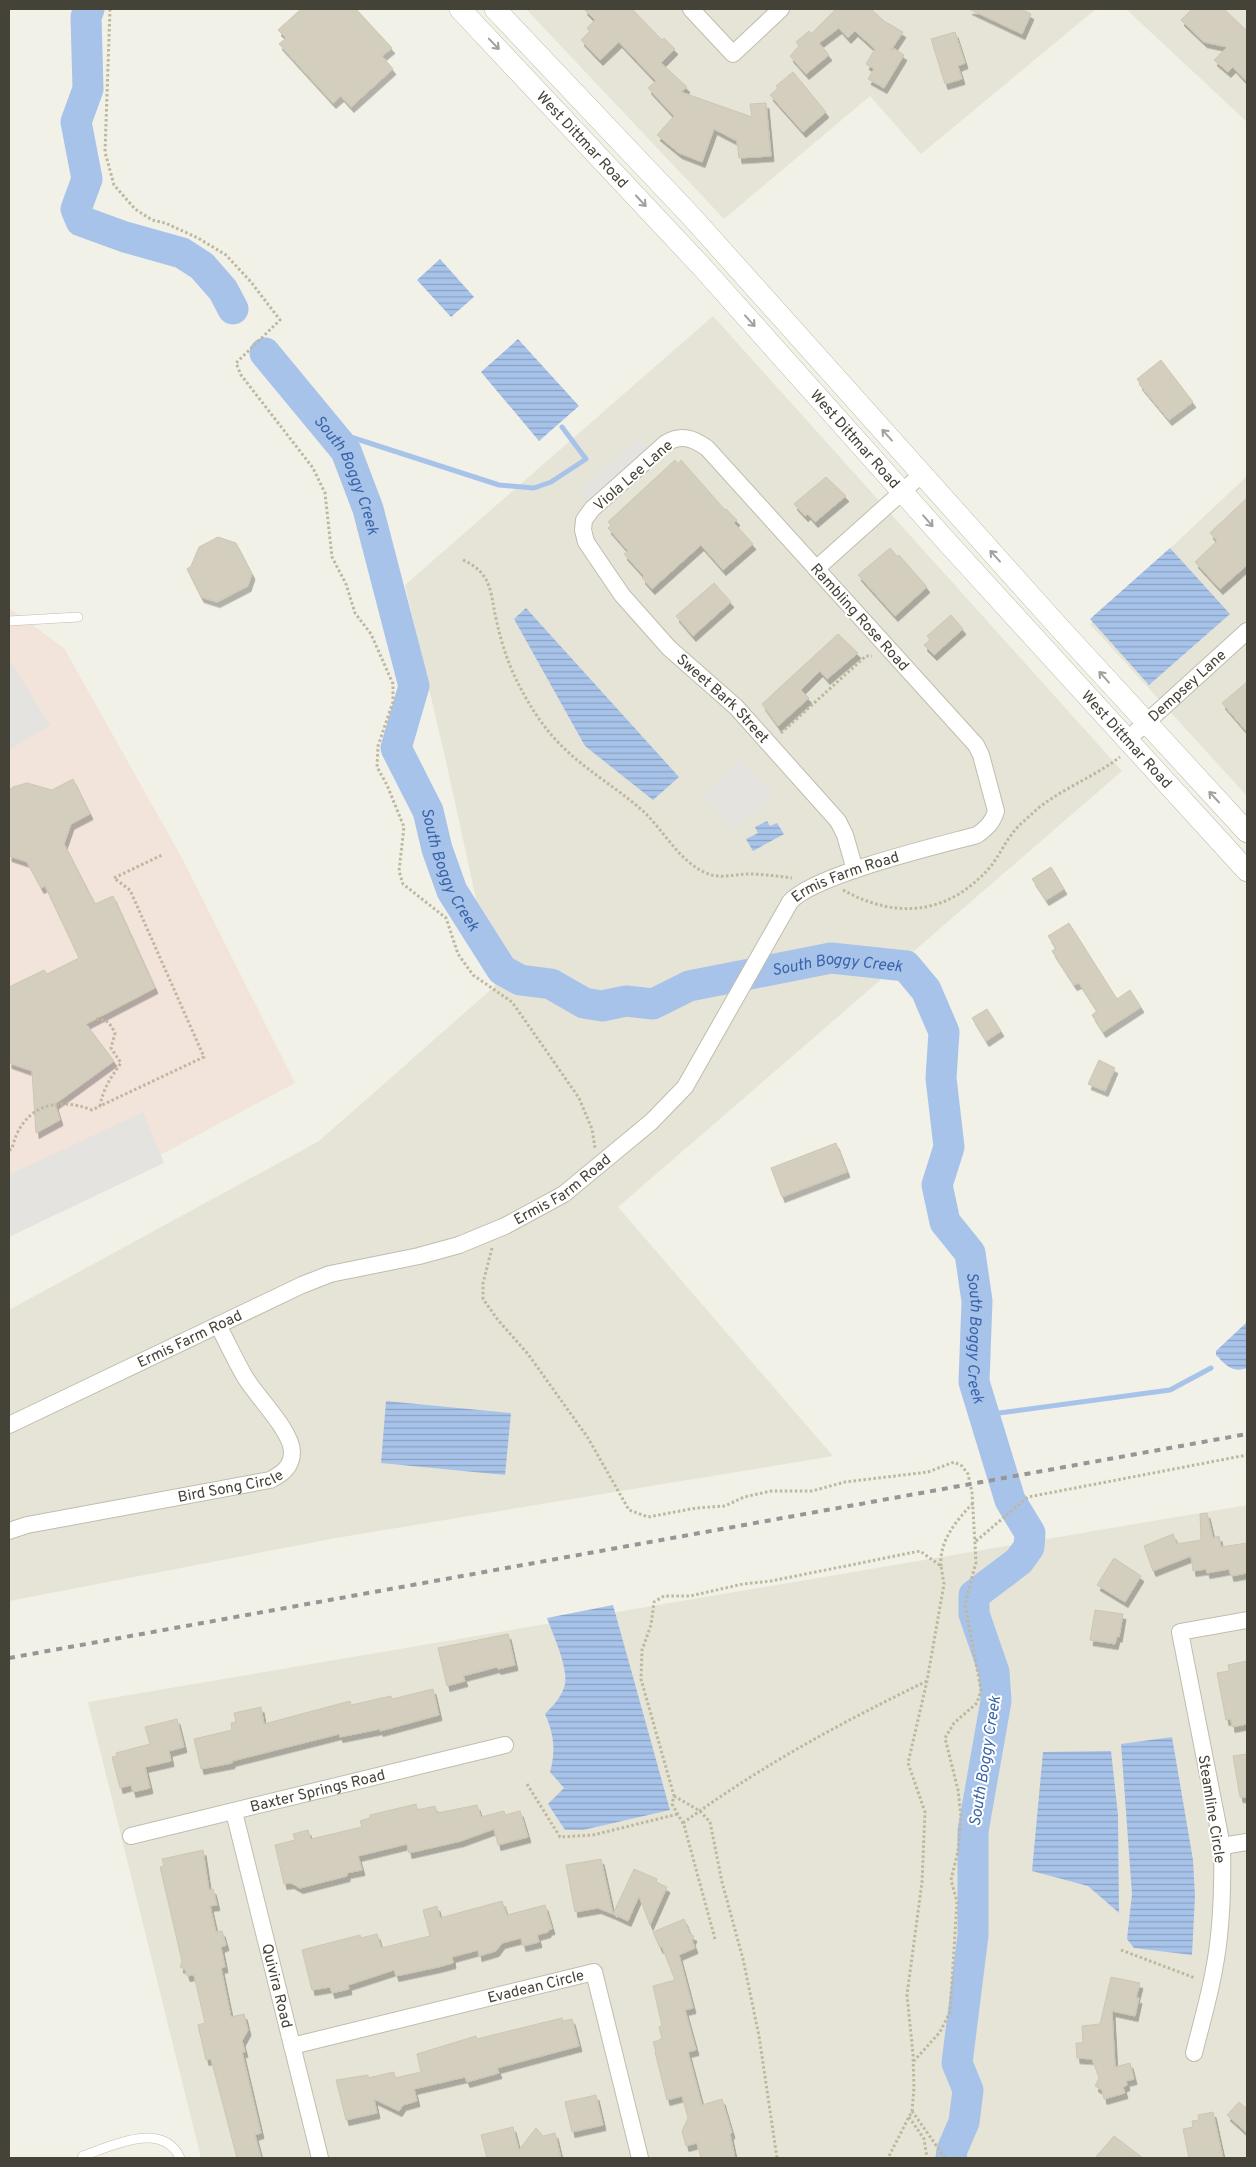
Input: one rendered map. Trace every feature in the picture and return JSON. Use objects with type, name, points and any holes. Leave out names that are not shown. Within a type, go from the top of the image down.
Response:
[{"type":"street","name":"West Dittmar Road","points":[[460,9],[676,239],[1247,871]]},
{"type":"street","name":"West Dittmar Road","points":[[495,9],[691,216],[1146,723],[1247,832]]},
{"type":"street","points":[[691,9],[734,54],[781,9]]},
{"type":"street","name":"Viola Lee Lane","points":[[583,530],[584,520],[592,509],[666,443],[674,438],[685,437],[696,440]]},
{"type":"street","name":"Rambling Rose Road","points":[[696,440],[707,448],[976,745],[981,755],[996,811]]},
{"type":"street","points":[[816,568],[922,474]]},
{"type":"street","name":"Sweet Bark Street","points":[[583,530],[586,542],[612,580],[644,620],[669,648],[736,707],[838,821],[845,835],[856,870]]},
{"type":"street","name":"Dempsey Lane","points":[[1127,740],[1247,631]]},
{"type":"street","name":"Ermis Farm Road","points":[[9,1425],[218,1325],[330,1274],[419,1256],[458,1245],[506,1226],[564,1194],[671,1103],[685,1087],[797,894],[806,888],[856,870],[977,835],[994,820],[996,811]]},
{"type":"street","name":"Bird Song Circle","points":[[9,1530],[270,1480],[281,1475],[290,1464],[292,1451],[288,1436],[245,1378],[218,1325]]},
{"type":"street","name":"Steamline Circle","points":[[1194,2053],[1209,1997],[1219,1933],[1223,1879],[1222,1846],[1180,1632],[1247,1620]]},
{"type":"street","name":"Baxter Springs Road","points":[[131,1836],[505,1745]]},
{"type":"street","name":"Quivira Road","points":[[234,1812],[320,2158]]},
{"type":"street","points":[[1222,1846],[1247,1842]]},
{"type":"street","name":"Evadean Circle","points":[[292,2046],[594,1972],[640,2158]]},
{"type":"lane","points":[[9,621],[78,617]]},
{"type":"lane","points":[[82,2158],[126,2140],[154,2137],[176,2149],[180,2158]]},
{"type":"path","points":[[110,9],[105,152],[114,186],[135,209],[152,220],[165,223],[198,238],[226,255],[251,282],[280,320],[236,363],[241,375],[313,468],[325,493],[332,557],[346,584],[355,613],[371,634],[384,659],[393,684],[393,702],[378,746],[377,767],[388,785],[404,827],[399,871],[403,884],[446,918],[458,954],[474,975],[512,1002],[579,1098],[592,1129],[595,1151],[592,1170]]},
{"type":"path","points":[[464,560],[473,564],[486,579],[491,590],[496,622],[514,676],[539,719],[568,753],[644,812],[682,854],[704,872],[712,876],[754,874],[792,878]]},
{"type":"path","points":[[777,737],[866,656],[875,654]]},
{"type":"path","points":[[9,1150],[12,1149],[22,1123],[31,1115],[47,1106],[63,1103],[77,1104],[92,1110],[204,1057],[130,890],[114,878],[162,855]]},
{"type":"path","points":[[96,1019],[103,1019],[110,1023],[115,1032],[111,1048],[121,1063],[110,1078],[102,1094],[100,1106]]},
{"type":"path","points":[[499,1243],[491,1249],[483,1282],[483,1298],[498,1320],[528,1354],[588,1438],[629,1510],[648,1517],[696,1508],[725,1506],[744,1497],[770,1492],[812,1491],[845,1482],[928,1472],[954,1462],[962,1466],[968,1474],[973,1504],[976,1562],[965,1605],[981,1690],[977,1703],[954,1723],[945,1738],[958,1790],[961,1817],[958,1851],[951,1880],[957,1902],[950,2012],[940,2032],[914,2061]]},
{"type":"path","points":[[976,1541],[1028,1497],[1247,1455]]},
{"type":"path","points":[[888,2158],[912,2111],[914,2088],[914,2061],[907,1995],[922,1882],[925,1812],[908,1763],[927,1681],[944,1584],[940,1552],[950,1533],[973,1504]]},
{"type":"path","points":[[715,1939],[683,1823],[672,1804],[674,1796],[641,1679],[642,1650],[650,1626],[654,1602],[664,1596],[697,1595],[743,1584],[771,1581],[920,1552],[941,1566]]},
{"type":"path","points":[[683,1823],[747,1778],[874,1706],[927,1681]]},
{"type":"path","points":[[527,1784],[560,1837],[593,1835],[678,1814]]},
{"type":"path","points":[[674,1796],[700,1810],[710,1822],[722,1882],[743,1959],[759,2036],[777,2158]]},
{"type":"path","points":[[1121,1950],[1195,1978]]},
{"type":"path","points":[[912,2111],[945,2158]]},
{"type":"path","points":[[909,2117],[924,2139],[927,2158]]},
{"type":"shaded area","points":[[526,9],[1096,9],[921,154],[870,96],[724,219]]},
{"type":"shaded area","points":[[1126,9],[1247,9],[1247,122]]},
{"type":"shaded area","points":[[713,316],[1122,771],[618,1207],[833,1456],[336,1538],[9,1601],[9,1310],[319,1141],[495,986],[405,585]]},
{"type":"shaded area","points":[[639,437],[648,447],[589,502],[579,491]]},
{"type":"shaded area","points":[[1247,476],[1247,796],[1090,624]]},
{"type":"shaded area","points":[[9,608],[64,648],[183,860],[295,1083],[9,1236]]},
{"type":"shaded area","points":[[9,659],[50,725],[9,750]]},
{"type":"shaded area","points":[[741,760],[773,795],[734,830],[702,795]]},
{"type":"shaded area","points":[[143,1112],[164,1163],[9,1237],[9,1175]]},
{"type":"shaded area","points":[[1247,1505],[1247,2158],[201,2158],[88,1702]]},
{"type":"water","points":[[440,259],[474,297],[451,317],[417,280]]},
{"type":"water","points":[[518,339],[579,406],[539,441],[481,372]]},
{"type":"water","points":[[1170,548],[1230,614],[1149,685],[1090,619]]},
{"type":"water","points":[[526,608],[679,777],[653,800],[585,746],[514,619]]},
{"type":"water","points":[[767,821],[770,826],[777,823],[784,834],[753,851],[746,839],[758,833],[755,827]]},
{"type":"water","points":[[1247,1322],[1247,1368],[1237,1370],[1227,1365],[1216,1355],[1216,1351]]},
{"type":"water","points":[[386,1401],[511,1413],[505,1475],[381,1463]]},
{"type":"water","points":[[613,1605],[670,1810],[583,1830],[565,1830],[548,1804],[564,1788],[550,1772],[553,1743],[545,1714],[562,1692],[565,1677],[559,1651],[547,1618]]},
{"type":"water","points":[[1172,1737],[1193,1860],[1195,1896],[1192,1955],[1134,1948],[1127,1939],[1132,1894],[1121,1744]]},
{"type":"water","points":[[1111,1751],[1118,1815],[1119,1913],[1088,1886],[1032,1871],[1043,1752]]},
{"type":"building","points":[[301,9],[356,9],[392,48],[382,56],[393,69],[351,107],[341,96],[333,103],[279,44],[286,38],[278,30]]},
{"type":"building","points":[[584,9],[632,9],[662,40],[664,38],[675,49],[661,63],[687,87],[681,92],[752,117],[750,104],[766,103],[771,156],[739,158],[737,141],[714,129],[702,162],[679,153],[657,135],[674,116],[648,88],[656,81],[619,42],[600,60],[581,40],[590,31],[587,28],[595,20]]},
{"type":"building","points":[[836,9],[871,9],[884,21],[903,32],[891,50],[895,49],[904,55],[884,88],[868,79],[874,69],[866,64],[875,49],[855,31],[848,38],[839,28],[819,43],[829,55],[806,74],[790,56],[799,46],[796,42],[809,31],[811,34]]},
{"type":"building","points":[[969,9],[1021,9],[1031,14],[1022,34]]},
{"type":"building","points":[[1192,9],[1224,9],[1247,31],[1247,82],[1233,67],[1228,72],[1214,60],[1227,47],[1204,42],[1181,20]]},
{"type":"building","points":[[955,32],[965,63],[958,66],[962,79],[945,84],[931,39]]},
{"type":"building","points":[[793,72],[826,112],[803,132],[770,95],[778,88],[776,86]]},
{"type":"building","points":[[1161,360],[1193,402],[1169,420],[1137,379]]},
{"type":"building","points":[[675,460],[678,464],[681,460],[725,510],[737,520],[734,523],[753,544],[723,570],[701,545],[652,589],[642,578],[644,576],[624,554],[628,551],[608,528],[611,525],[608,522]]},
{"type":"building","points":[[826,477],[846,496],[815,522],[808,514],[805,516],[794,504]]},
{"type":"building","points":[[1247,498],[1247,565],[1220,589],[1195,562],[1217,541],[1210,533]]},
{"type":"building","points":[[218,537],[236,543],[252,574],[248,586],[217,602],[201,597],[187,569],[191,566],[199,547]]},
{"type":"building","points":[[890,548],[898,557],[899,555],[927,587],[895,616],[858,575]]},
{"type":"building","points":[[714,583],[731,602],[693,636],[676,616]]},
{"type":"building","points":[[951,615],[963,629],[934,655],[924,645],[930,640],[927,636]]},
{"type":"building","points":[[838,634],[858,653],[827,679],[820,671],[801,690],[809,698],[778,726],[762,704]]},
{"type":"building","points":[[1247,682],[1247,732],[1222,703]]},
{"type":"building","points":[[73,779],[90,814],[71,824],[64,844],[95,904],[113,896],[155,988],[86,1024],[114,1061],[55,1104],[60,1120],[36,1133],[32,1071],[9,1063],[9,987],[44,970],[47,974],[79,958],[45,886],[41,888],[27,862],[9,856],[9,790],[27,783],[52,790]]},
{"type":"building","points":[[1051,867],[1064,889],[1046,900],[1032,879]]},
{"type":"building","points":[[1069,923],[1117,999],[1130,990],[1141,1007],[1103,1032],[1092,1015],[1097,1011],[1079,983],[1074,985],[1052,951],[1056,948],[1048,936]]},
{"type":"building","points":[[987,1009],[1001,1031],[986,1041],[972,1018]]},
{"type":"building","points":[[1099,1060],[1115,1068],[1105,1091],[1088,1084]]},
{"type":"building","points":[[836,1143],[847,1172],[782,1197],[771,1168]]},
{"type":"building","points":[[1207,1513],[1213,1538],[1219,1536],[1221,1547],[1247,1543],[1247,1573],[1231,1576],[1229,1569],[1207,1573],[1206,1569],[1193,1571],[1191,1556],[1153,1571],[1144,1546],[1173,1534],[1177,1544],[1201,1540],[1200,1514]]},
{"type":"building","points":[[1114,1558],[1141,1576],[1125,1602],[1097,1585]]},
{"type":"building","points":[[1095,1610],[1123,1614],[1119,1637],[1117,1636],[1115,1644],[1090,1640]]},
{"type":"building","points":[[508,1634],[515,1665],[498,1669],[497,1667],[463,1676],[465,1681],[447,1686],[438,1648]]},
{"type":"building","points":[[1247,1661],[1247,1724],[1232,1727],[1231,1719],[1226,1720],[1217,1673],[1229,1671],[1228,1665]]},
{"type":"building","points":[[433,1689],[439,1715],[380,1731],[380,1729],[340,1737],[339,1734],[232,1761],[232,1763],[201,1769],[194,1739],[232,1730],[231,1723],[236,1722],[234,1713],[261,1707],[264,1724],[350,1701],[351,1705],[391,1696],[392,1699]]},
{"type":"building","points":[[177,1719],[184,1747],[169,1751],[171,1761],[145,1767],[150,1788],[133,1792],[131,1785],[120,1788],[112,1757],[117,1756],[116,1753],[150,1744],[145,1727]]},
{"type":"building","points":[[1247,1754],[1247,1797],[1240,1797],[1233,1756]]},
{"type":"building","points":[[416,1804],[417,1810],[435,1806],[437,1813],[477,1805],[481,1817],[504,1811],[505,1815],[520,1811],[528,1837],[498,1845],[494,1829],[461,1841],[409,1853],[407,1844],[358,1856],[362,1870],[347,1873],[347,1876],[300,1888],[291,1883],[284,1884],[275,1845],[295,1840],[293,1834],[308,1830],[311,1839],[362,1827],[360,1821],[370,1818],[370,1815]]},
{"type":"building","points":[[203,1850],[209,1890],[213,1889],[217,1905],[210,1906],[216,1932],[222,1931],[226,1945],[221,1947],[225,1967],[221,1968],[231,2017],[244,2014],[248,2030],[242,2041],[245,2052],[242,2052],[261,2133],[255,2135],[261,2158],[237,2158],[211,2059],[206,2060],[198,2025],[205,2023],[194,1975],[187,1976],[185,1969],[180,1967],[182,1961],[160,1867],[164,1866],[162,1859]]},
{"type":"building","points":[[601,1859],[613,1914],[598,1908],[575,1912],[566,1865]]},
{"type":"building","points":[[634,1869],[657,1879],[656,1882],[667,1887],[650,1925],[639,1896],[628,1921],[613,1914]]},
{"type":"building","points":[[502,1901],[507,1915],[545,1905],[552,1929],[537,1935],[539,1942],[523,1946],[521,1938],[502,1943],[496,1951],[479,1956],[478,1950],[452,1957],[453,1963],[438,1967],[396,1976],[394,1970],[348,1985],[349,1989],[332,1993],[330,1987],[312,1990],[302,1950],[360,1935],[361,1938],[377,1934],[381,1948],[430,1936],[423,1910],[437,1906],[440,1918]]},
{"type":"building","points":[[684,1919],[690,1934],[694,1936],[692,1940],[695,1948],[679,1955],[693,2008],[685,2010],[696,2050],[688,2052],[702,2105],[722,2099],[732,2133],[730,2134],[735,2158],[701,2158],[697,2143],[686,2146],[682,2131],[688,2118],[682,2096],[667,2100],[655,2052],[653,2042],[662,2039],[659,2027],[662,2026],[653,1986],[675,1980],[662,1947],[660,1948],[653,1932]]},
{"type":"building","points":[[1111,1977],[1140,1983],[1136,1998],[1139,1998],[1135,2016],[1112,2011],[1115,2067],[1130,2063],[1134,2079],[1126,2081],[1127,2085],[1123,2087],[1125,2093],[1104,2099],[1102,2090],[1095,2086],[1099,2078],[1092,2059],[1077,2058],[1076,2043],[1083,2043],[1082,2026],[1100,2024]]},
{"type":"building","points":[[562,2018],[563,2021],[572,2019],[579,2046],[497,2068],[499,2073],[467,2082],[465,2077],[414,2089],[417,2101],[403,2105],[399,2111],[374,2099],[377,2113],[346,2120],[336,2080],[368,2075],[368,2078],[394,2072],[395,2078],[421,2072],[417,2054],[476,2036],[477,2039]]},
{"type":"building","points":[[596,2095],[603,2125],[572,2132],[565,2102]]},
{"type":"building","points":[[1239,2102],[1247,2109],[1247,2133],[1227,2115]]},
{"type":"building","points":[[1213,2112],[1223,2158],[1189,2158],[1183,2129],[1193,2127],[1192,2121],[1199,2120],[1198,2115]]},
{"type":"building","points":[[513,2127],[519,2150],[536,2128],[543,2136],[555,2133],[561,2158],[487,2158],[481,2135]]},
{"type":"building","points":[[1114,2136],[1143,2158],[1095,2158]]},
{"type":"waterway","name":"South Boggy Creek","points":[[89,9],[86,17],[88,89],[76,122],[87,179],[76,209],[81,221],[125,237],[182,253],[202,266],[223,290],[233,309]]},
{"type":"waterway","name":"South Boggy Creek","points":[[265,353],[346,451],[368,509],[414,686],[396,748],[428,811],[437,849],[452,891],[502,970],[520,980],[551,984],[584,1003],[602,1006],[626,1001],[653,1004],[689,986],[831,958],[906,966],[926,990],[944,1032],[941,1078],[949,1147],[937,1185],[945,1222],[970,1253],[977,1301],[974,1382],[1010,1500],[1030,1533],[1029,1547],[1019,1561],[974,1595],[974,1614],[994,1672],[996,1701],[973,1831],[973,1935],[957,2063],[968,2090],[964,2122],[952,2150],[951,2158]]},
{"type":"waterway","points":[[329,430],[499,485],[534,488],[551,482],[586,459],[562,427]]},
{"type":"waterway","points":[[984,1415],[1170,1390],[1211,1368]]},
{"type":"railway","points":[[9,1658],[1247,1434]]}]
